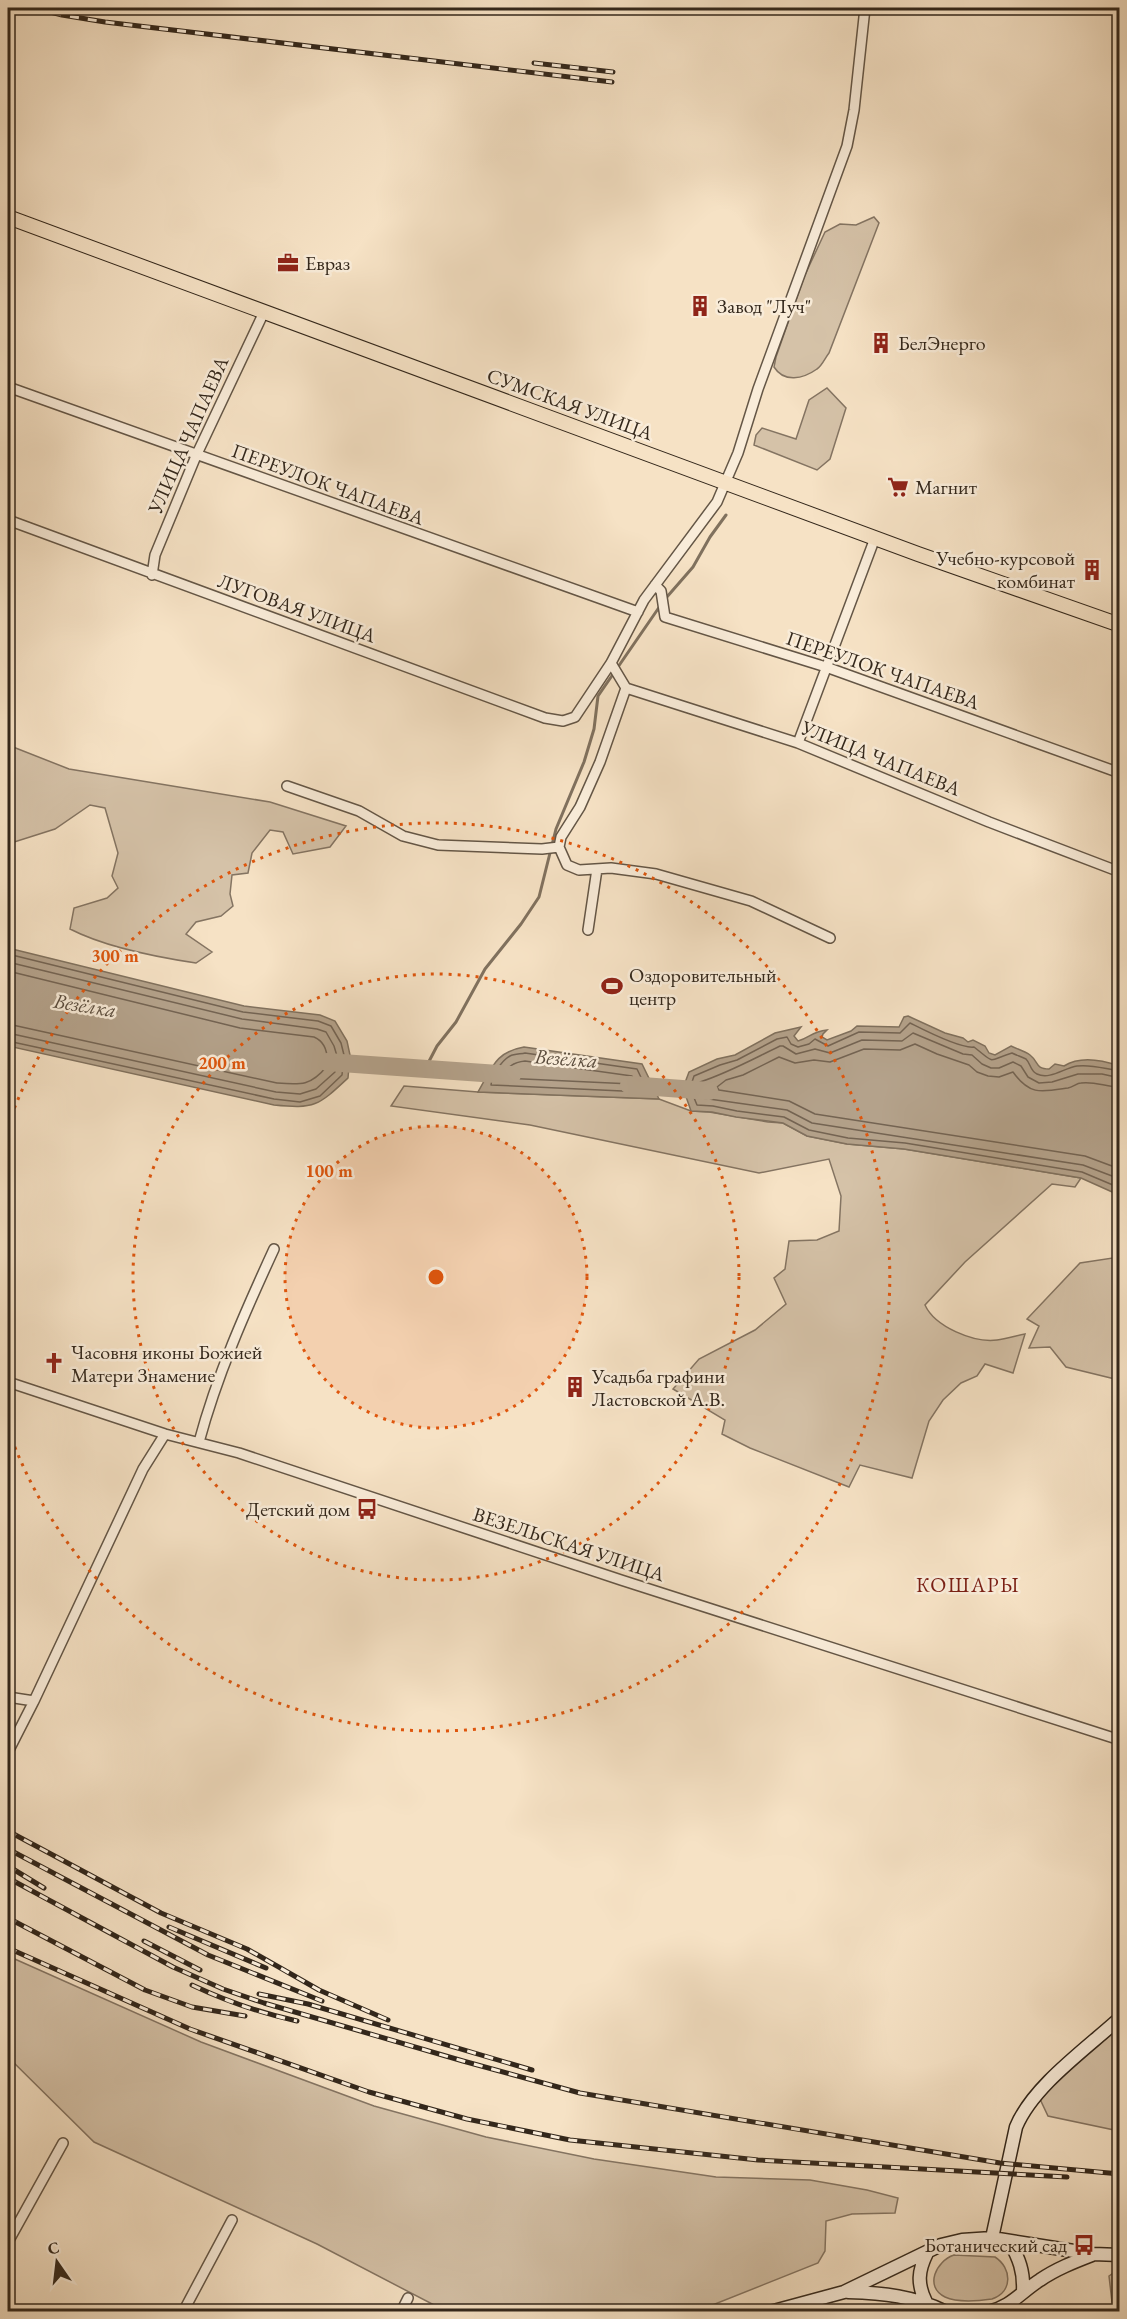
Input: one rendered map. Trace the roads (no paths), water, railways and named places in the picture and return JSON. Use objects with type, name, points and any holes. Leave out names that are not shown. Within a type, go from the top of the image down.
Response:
[{"type":"main road","name":"СУМСКАЯ УЛИЦА","points":[[8,217],[1119,626]]},
{"type":"main road","points":[[992,2238],[1016,2127],[1029,2102],[1119,2018]]},
{"type":"main road","points":[[770,2312],[844,2292],[941,2245],[962,2240],[992,2238],[1093,2254],[1119,2255]]},
{"type":"main road","points":[[1010,2242],[1020,2260],[1024,2275],[1023,2291]]},
{"type":"main road","points":[[926,2302],[920,2290],[919,2279],[920,2268],[927,2253]]},
{"type":"main road","points":[[988,2312],[1001,2309],[1023,2291],[1062,2267],[1093,2254]]},
{"type":"main road","points":[[844,2292],[886,2293],[926,2302],[946,2312]]},
{"type":"street","points":[[830,938],[751,901],[656,874],[611,868],[579,870],[567,865],[559,847],[561,837],[580,807],[600,762],[626,688],[611,663],[655,585],[717,502],[738,453],[758,389],[847,146],[854,110],[865,8]]},
{"type":"street","name":"УЛИЦА ЧАПАЕВА","points":[[152,575],[155,555],[196,456],[264,312]]},
{"type":"street","name":"ПЕРЕУЛОК ЧАПАЕВА","points":[[8,387],[638,612]]},
{"type":"street","name":"ЛУГОВАЯ УЛИЦА","points":[[8,520],[545,718],[564,721],[575,717],[611,663]]},
{"type":"street","points":[[798,743],[875,538]]},
{"type":"street","name":"ПЕРЕУЛОК ЧАПАЕВА","points":[[655,585],[661,591],[664,616],[826,667],[1119,773]]},
{"type":"street","name":"УЛИЦА ЧАПАЕВА","points":[[626,688],[798,743],[989,822],[1119,872]]},
{"type":"street","points":[[287,786],[359,811],[403,836],[438,845],[542,849],[559,847]]},
{"type":"street","points":[[588,930],[597,869]]},
{"type":"street","points":[[199,1442],[208,1406],[241,1320],[273,1249]]},
{"type":"street","name":"ВЕЗЕЛЬСКАЯ УЛИЦА","points":[[8,1382],[165,1434],[239,1453],[632,1584],[1119,1740]]},
{"type":"street","points":[[8,1752],[143,1470],[165,1434]]},
{"type":"street","points":[[8,1697],[34,1701]]},
{"type":"street","points":[[8,2242],[63,2143]]},
{"type":"street","points":[[183,2312],[232,2220]]},
{"type":"street","points":[[400,2312],[408,2298]]},
{"type":"water","points":[[8,948],[244,1006],[320,1015],[335,1021],[347,1041],[350,1055],[348,1078],[330,1095],[315,1104],[308,1106],[274,1105],[8,1046]]},
{"type":"water","points":[[908,1016],[968,1042],[973,1040],[985,1046],[989,1053],[995,1055],[1011,1046],[1028,1054],[1045,1069],[1055,1064],[1064,1066],[1084,1060],[1119,1066],[1119,1195],[1081,1178],[904,1149],[847,1144],[807,1136],[783,1123],[691,1111],[683,1088],[689,1072],[717,1059],[735,1055],[775,1033],[801,1027],[794,1036],[798,1041],[827,1030],[822,1037],[827,1040],[851,1031],[857,1026],[899,1027],[904,1017]]},
{"type":"water","points":[[524,1047],[642,1064],[659,1099],[478,1092],[500,1057],[514,1049]]},
{"type":"waterway","points":[[666,598],[693,567],[726,515]]},
{"type":"waterway","points":[[425,1069],[437,1046],[456,1022],[485,969],[521,924],[539,897],[556,829],[584,762],[594,729],[598,696],[660,606]]},
{"type":"waterway","name":"Везёлка","points":[[327,1062],[512,1075]]},
{"type":"waterway","name":"Везёлка","points":[[629,1085],[709,1091]]},
{"type":"railway","points":[[35,8],[105,22],[612,82]]},
{"type":"railway","points":[[534,63],[613,72]]},
{"type":"railway","points":[[8,1831],[161,1913],[247,1949],[319,1990],[388,2020]]},
{"type":"railway","points":[[8,1849],[208,1955],[322,2001]]},
{"type":"railway","points":[[8,1866],[44,1888]]},
{"type":"railway","points":[[8,1878],[173,1967],[223,1989],[463,2061],[580,2093],[1000,2163],[1120,2174]]},
{"type":"railway","points":[[8,1918],[145,1990],[192,2007],[245,2016]]},
{"type":"railway","points":[[169,1927],[266,1968]]},
{"type":"railway","points":[[144,1941],[200,1970]]},
{"type":"railway","points":[[8,1948],[190,2029],[369,2092],[467,2119],[570,2140],[758,2160],[1067,2177]]},
{"type":"railway","points":[[192,1985],[243,2006],[297,2021]]},
{"type":"railway","points":[[259,1994],[308,2004],[532,2070]]},
{"type":"place","name":"Евраз","points":[[288,263]]},
{"type":"place","name":"Завод \"Луч\"","points":[[700,306]]},
{"type":"place","name":"БелЭнерго","points":[[881,343]]},
{"type":"place","name":"Магнит","points":[[898,487]]},
{"type":"place","name":"Учебно-курсовой комбинат","points":[[1092,570]]},
{"type":"place","name":"Оздоровительный центр","points":[[612,986]]},
{"type":"place","name":"Часовня иконы Божией Матери Знамение","points":[[54,1363]]},
{"type":"place","name":"Усадьба графини Ластовской А.В.","points":[[575,1387]]},
{"type":"place","name":"Детский дом","points":[[367,1509]]},
{"type":"place","name":"Ботанический сад","points":[[1084,2245]]},
{"type":"district","name":"КОШАРЫ","points":[[968,1584]]}]
